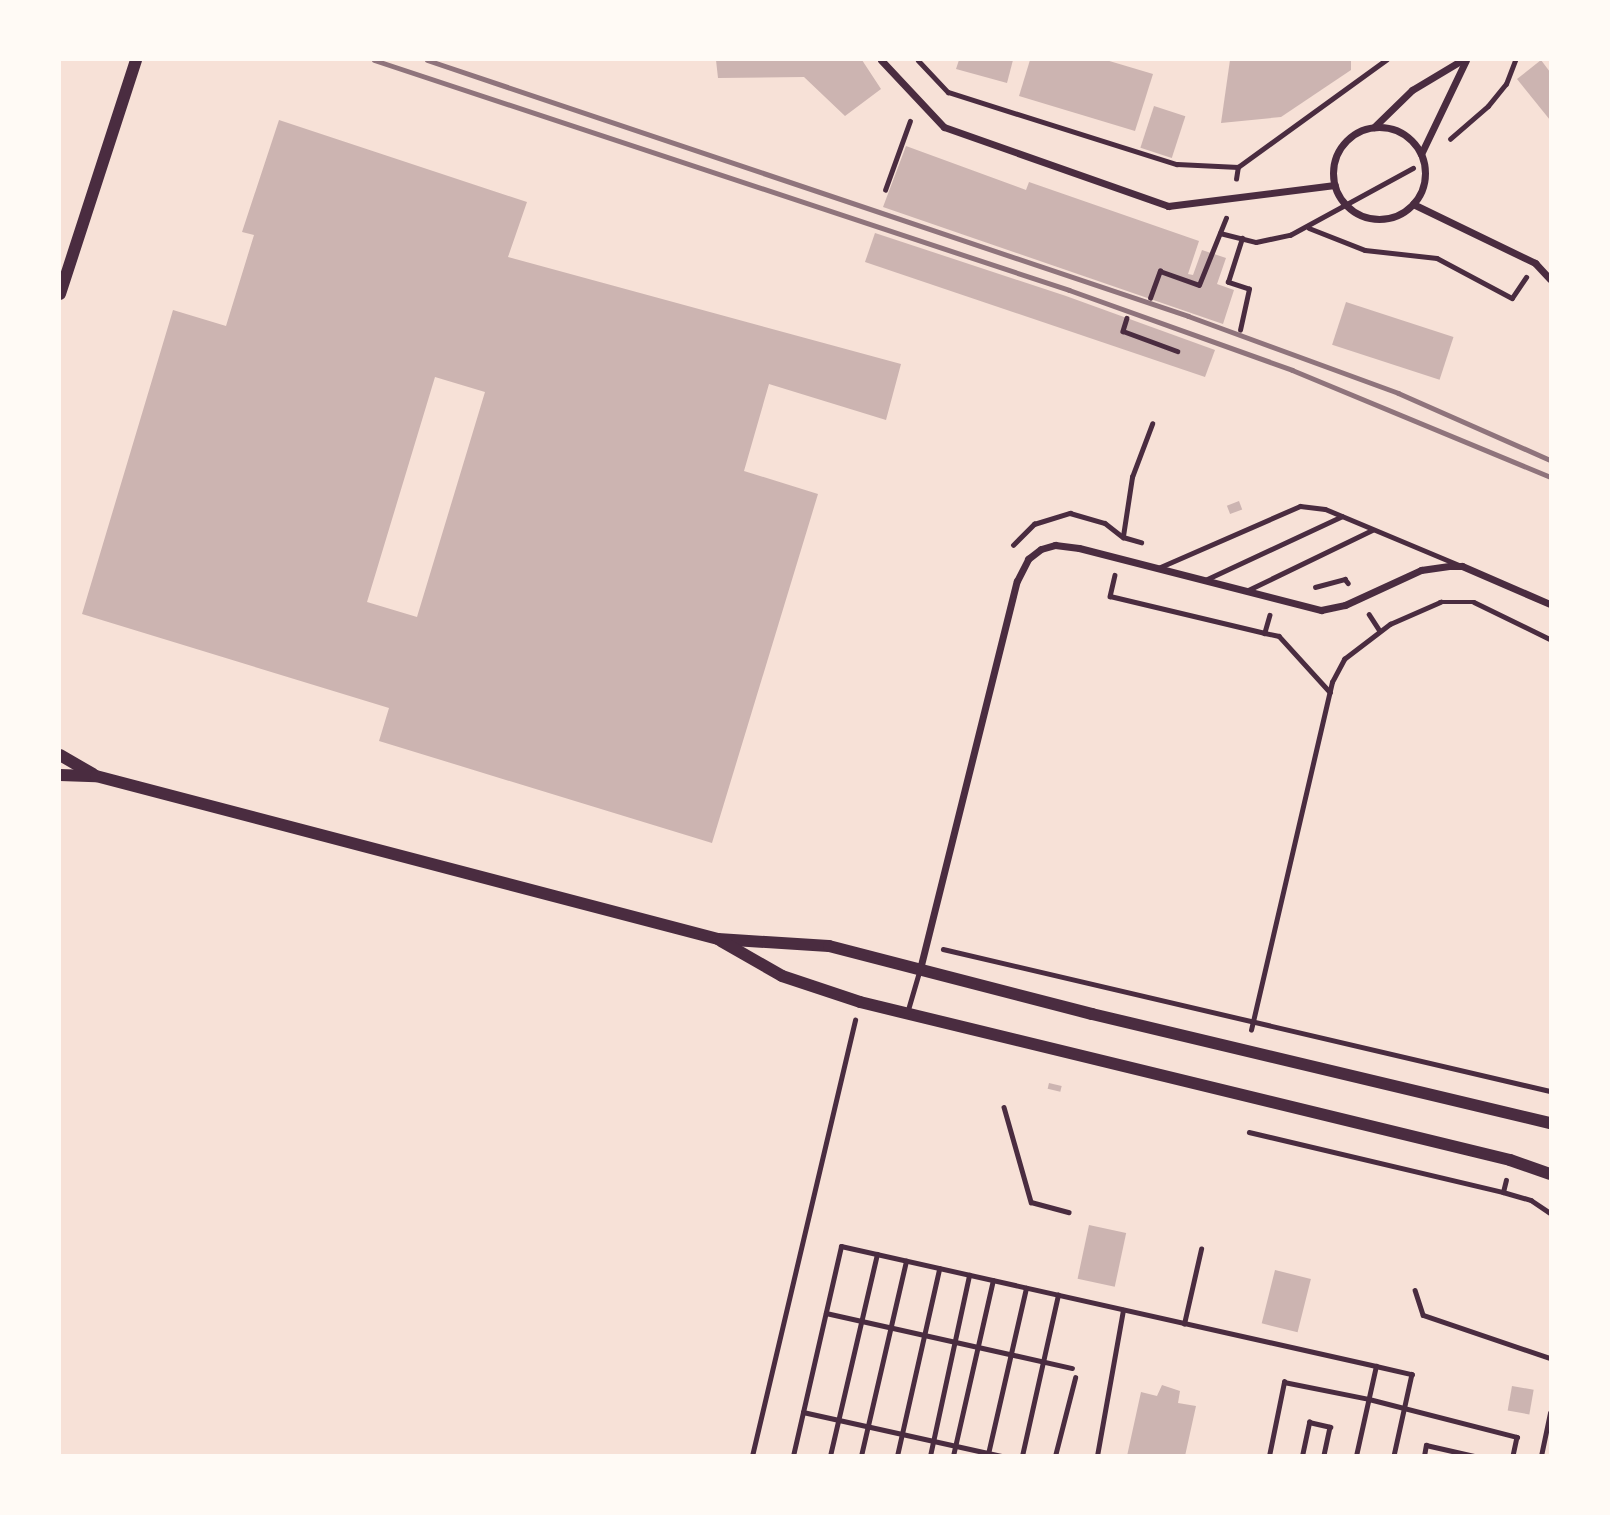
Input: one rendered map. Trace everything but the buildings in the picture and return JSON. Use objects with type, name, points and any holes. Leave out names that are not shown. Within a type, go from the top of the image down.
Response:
[{"type":"street","points":[[60,294],[136,60]]},
{"type":"street","points":[[881,60],[944,127],[1168,206],[1233,200],[1335,185]]},
{"type":"street","points":[[1373,128],[1412,90],[1464,60]]},
{"type":"street","points":[[1423,158],[1407,136],[1385,127],[1358,132],[1337,154],[1335,185],[1347,206],[1359,215],[1373,219],[1402,214],[1413,204],[1425,177],[1423,158],[1464,60]]},
{"type":"street","points":[[1413,204],[1535,264],[1550,278]]},
{"type":"street","points":[[920,969],[1017,580],[1024,565],[1041,550],[1055,545],[1158,568],[1321,610],[1359,599],[1421,570],[1462,566],[1550,604]]},
{"type":"street","points":[[60,755],[96,776]]},
{"type":"street","points":[[60,775],[96,776],[718,939],[811,944],[1092,1014],[1550,1122]]},
{"type":"street","points":[[718,939],[782,976],[860,1002],[1510,1160],[1550,1174]]},
{"type":"lane","points":[[1158,568],[1300,506],[1314,506],[1342,516],[1462,566]]},
{"type":"lane","points":[[1204,580],[1342,516]]},
{"type":"lane","points":[[1245,591],[1372,530]]},
{"type":"lane","points":[[907,1013],[920,969]]},
{"type":"path","points":[[918,60],[948,92],[1177,164],[1238,167],[1386,60]]},
{"type":"path","points":[[1220,233],[1272,241],[1308,228],[1347,206],[1423,158],[1488,106],[1507,84],[1515,60]]},
{"type":"path","points":[[885,190],[910,121]]},
{"type":"path","points":[[1150,298],[1160,271],[1199,285],[1233,200],[1238,167]]},
{"type":"path","points":[[1308,228],[1365,250],[1437,258],[1512,298],[1535,264]]},
{"type":"path","points":[[1240,330],[1249,289],[1228,282],[1242,238]]},
{"type":"path","points":[[1127,318],[1123,331],[1177,351]]},
{"type":"path","points":[[1132,477],[1152,424]]},
{"type":"path","points":[[1006,555],[1019,536],[1034,524],[1070,513],[1105,523],[1123,537],[1149,544]]},
{"type":"path","points":[[1272,578],[1315,587],[1345,579],[1380,631]]},
{"type":"path","points":[[1274,598],[1265,633],[1279,636],[1330,692]]},
{"type":"path","points":[[1252,1023],[1330,692],[1344,659],[1380,631],[1422,608],[1440,602],[1474,602],[1550,639]]},
{"type":"path","points":[[943,949],[1550,1091]]},
{"type":"path","points":[[752,1455],[860,1002]]},
{"type":"path","points":[[1004,1107],[1031,1202],[1069,1212]]},
{"type":"path","points":[[1503,1192],[1531,1200],[1550,1213]]},
{"type":"path","points":[[793,1455],[841,1246],[1412,1374],[1394,1455]]},
{"type":"path","points":[[1184,1324],[1200,1249]]},
{"type":"path","points":[[830,1455],[877,1254]]},
{"type":"path","points":[[861,1455],[906,1261]]},
{"type":"path","points":[[897,1455],[939,1268]]},
{"type":"path","points":[[930,1455],[969,1275]]},
{"type":"path","points":[[953,1455],[993,1280]]},
{"type":"path","points":[[988,1454],[1026,1288]]},
{"type":"path","points":[[1415,1290],[1423,1315],[1550,1357]]},
{"type":"path","points":[[1022,1455],[1058,1295]]},
{"type":"path","points":[[1097,1455],[1123,1310]]},
{"type":"path","points":[[826,1313],[1072,1368]]},
{"type":"path","points":[[1356,1455],[1376,1366]]},
{"type":"path","points":[[1055,1455],[1075,1378]]},
{"type":"path","points":[[1269,1455],[1284,1382],[1369,1399],[1517,1437],[1513,1455]]},
{"type":"path","points":[[803,1412],[1002,1455]]},
{"type":"path","points":[[1541,1455],[1550,1413]]},
{"type":"path","points":[[1301,1455],[1309,1422],[1330,1427],[1324,1455]]},
{"type":"path","points":[[1423,1455],[1426,1445],[1474,1455]]},
{"type":"railway","points":[[374,60],[1069,290],[1292,370],[1550,477]]},
{"type":"railway","points":[[427,60],[1188,316],[1398,393],[1550,460]]}]
